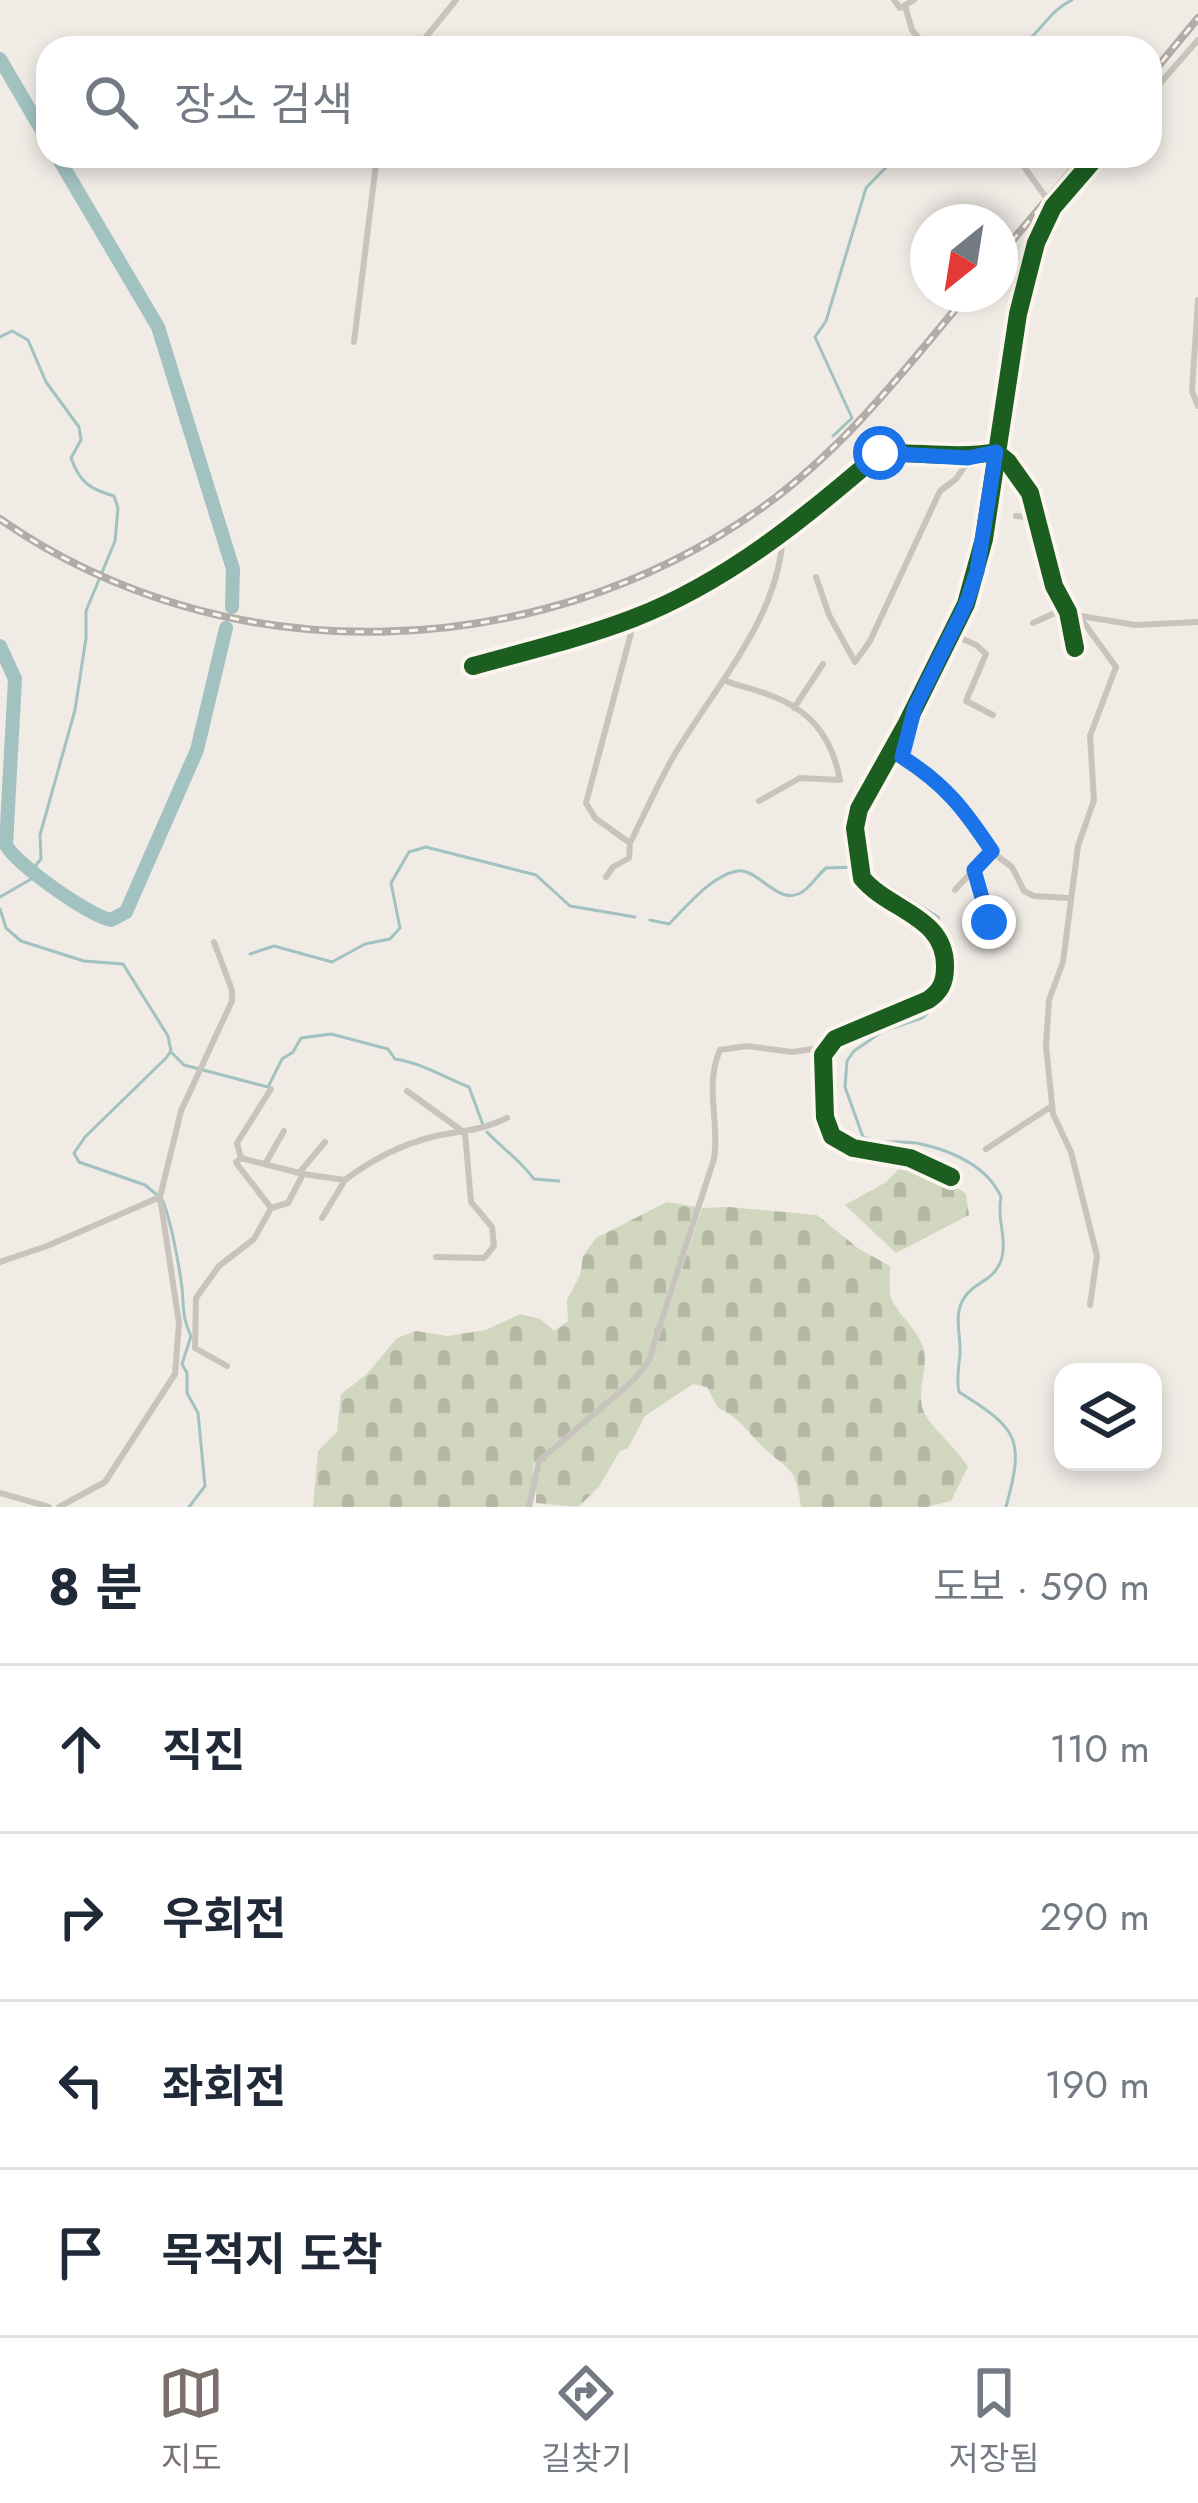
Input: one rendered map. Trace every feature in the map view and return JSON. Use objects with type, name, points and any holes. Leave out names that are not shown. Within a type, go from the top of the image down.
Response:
[{"type":"street","points":[[428,36],[456,0]]},
{"type":"street","points":[[894,0],[900,8],[914,0]]},
{"type":"street","points":[[905,6],[917,36]]},
{"type":"street","points":[[1162,81],[1196,43]]},
{"type":"street","points":[[354,342],[376,168]]},
{"type":"street","points":[[1025,168],[1053,207]]},
{"type":"street","points":[[529,1507],[539,1461],[636,1378],[650,1360],[714,1159],[713,1089],[720,1050],[747,1046],[792,1052],[826,1047],[928,1000],[943,984],[945,963],[937,935],[862,878],[855,828],[859,808],[952,634],[977,571],[1018,314],[1036,243],[1053,207],[1087,168]]},
{"type":"street","points":[[1198,300],[1192,391],[1198,406]]},
{"type":"street","points":[[473,666],[635,618],[681,596],[783,534],[880,453],[971,457],[996,452]]},
{"type":"street","points":[[996,452],[1024,481],[1054,586],[1068,611],[1075,648]]},
{"type":"street","points":[[816,578],[855,662],[888,605],[940,491],[956,479],[971,457]]},
{"type":"street","points":[[1016,516],[1036,518]]},
{"type":"street","points":[[606,877],[629,858],[630,843],[672,760],[764,609],[779,566],[783,534]]},
{"type":"street","points":[[1033,623],[1058,611],[1135,626],[1198,622]]},
{"type":"street","points":[[1079,616],[1116,667],[1090,736],[1094,800],[1078,846],[1063,962],[1049,1000],[1046,1046],[1052,1106],[1071,1152],[1097,1256],[1090,1305]]},
{"type":"street","points":[[630,843],[595,818],[586,803],[635,618]]},
{"type":"street","points":[[952,634],[986,654],[967,701],[993,716]]},
{"type":"street","points":[[794,708],[823,664]]},
{"type":"street","points":[[724,680],[794,708],[828,736],[840,780],[800,778],[759,801]]},
{"type":"street","points":[[915,707],[902,757],[941,782],[981,830],[992,851],[1012,866],[1024,891],[1070,898]]},
{"type":"street","points":[[955,890],[992,851]]},
{"type":"street","points":[[974,870],[989,922]]},
{"type":"street","points":[[59,1507],[105,1482],[176,1374],[179,1323],[160,1197],[181,1111],[233,996],[214,942]]},
{"type":"street","points":[[826,1047],[825,1117],[832,1136],[853,1148],[910,1158],[951,1177]]},
{"type":"street","points":[[241,1157],[237,1143],[271,1089]]},
{"type":"street","points":[[407,1091],[464,1133],[471,1202],[492,1227],[494,1246],[484,1258],[436,1257]]},
{"type":"street","points":[[986,1149],[1052,1106]]},
{"type":"street","points":[[322,1218],[344,1180],[363,1166],[434,1137],[482,1130],[507,1118]]},
{"type":"street","points":[[265,1165],[284,1131]]},
{"type":"street","points":[[227,1366],[195,1348],[196,1298],[219,1266],[254,1239],[271,1208],[288,1203],[301,1174],[325,1142]]},
{"type":"street","points":[[241,1157],[344,1180]]},
{"type":"street","points":[[241,1157],[236,1162],[271,1208]]},
{"type":"street","points":[[0,1262],[160,1197]]},
{"type":"street","points":[[0,1493],[49,1507]]},
{"type":"green space","points":[[907,1161],[922,1163],[966,1194],[969,1215],[896,1253],[845,1205],[886,1182]]},
{"type":"green space","points":[[667,1202],[697,1207],[647,1360],[635,1376],[537,1460],[532,1507],[313,1507],[318,1451],[337,1432],[341,1394],[366,1375],[397,1338],[416,1331],[447,1336],[486,1330],[520,1314],[540,1319],[554,1331],[568,1321],[567,1300],[580,1275],[583,1256],[596,1238]]},
{"type":"green space","points":[[702,1208],[817,1215],[859,1249],[890,1266],[893,1301],[924,1351],[923,1408],[968,1467],[951,1501],[926,1507],[801,1507],[789,1470],[718,1408],[707,1387],[693,1384],[645,1416],[628,1448],[620,1451],[598,1488],[578,1507],[536,1503],[540,1462],[641,1375],[652,1360]]},
{"type":"waterway","points":[[1033,36],[1072,0]]},
{"type":"waterway","points":[[0,59],[36,120]]},
{"type":"waterway","points":[[64,168],[158,327],[233,569],[232,607]]},
{"type":"waterway","points":[[833,436],[852,418],[815,337],[826,321],[866,188],[885,168]]},
{"type":"waterway","points":[[0,337],[12,331],[28,340],[46,382],[79,427],[81,440],[71,458],[78,474],[92,487],[114,496],[118,508],[115,541],[86,611],[75,710],[40,835],[41,859],[32,870]]},
{"type":"waterway","points":[[0,646],[15,679],[6,845],[54,888],[111,920],[126,912],[197,750],[226,628]]},
{"type":"waterway","points":[[250,954],[274,946],[332,962],[365,944],[390,939],[400,928],[391,883],[409,852],[426,847],[536,875],[570,906],[635,917]]},
{"type":"waterway","points":[[650,920],[669,924],[709,885],[737,871],[779,893],[797,895],[826,868],[856,867]]},
{"type":"waterway","points":[[863,870],[938,917],[948,982],[939,1003],[922,1018],[883,1031],[854,1051],[847,1061],[845,1087],[863,1137],[921,1144],[957,1156],[988,1177],[1001,1197],[1000,1263],[965,1296],[959,1312],[958,1382],[959,1392],[994,1416],[1012,1438],[1015,1465],[1006,1507]]},
{"type":"waterway","points":[[0,897],[40,874]]},
{"type":"waterway","points":[[0,909],[6,928],[21,941],[84,961],[123,964],[168,1036],[171,1051],[166,1058],[74,1153],[79,1162],[145,1185],[156,1194]]},
{"type":"waterway","points":[[172,1053],[184,1065],[268,1087],[282,1059],[301,1038],[331,1034],[388,1049],[395,1059],[469,1087],[483,1125]]},
{"type":"waterway","points":[[487,1132],[534,1179],[559,1181]]},
{"type":"waterway","points":[[163,1201],[191,1336],[182,1364],[187,1393],[198,1413],[205,1486],[189,1507]]},
{"type":"railway","points":[[1162,62],[1198,18]]},
{"type":"railway","points":[[1018,234],[1074,168]]},
{"type":"railway","points":[[0,519],[88,570],[182,606],[281,626],[381,632],[481,623],[579,599],[673,561],[760,509],[845,436],[953,312]]},
{"type":"cycle path","points":[[951,1177],[910,1158],[853,1148],[832,1136],[825,1117],[823,1055],[835,1039],[928,1000],[945,973],[936,936],[862,878],[855,828],[859,809],[966,604],[984,539],[1018,314],[1036,243],[1053,207],[1087,168]]},
{"type":"cycle path","points":[[473,666],[614,625],[701,586],[794,524],[880,453],[996,452],[1008,462],[1030,493],[1075,648]]},
{"type":"route","points":[[880,453],[968,458],[996,452],[977,571],[966,604],[915,707],[902,757],[941,782],[981,830],[992,851],[974,870],[989,922]]}]
